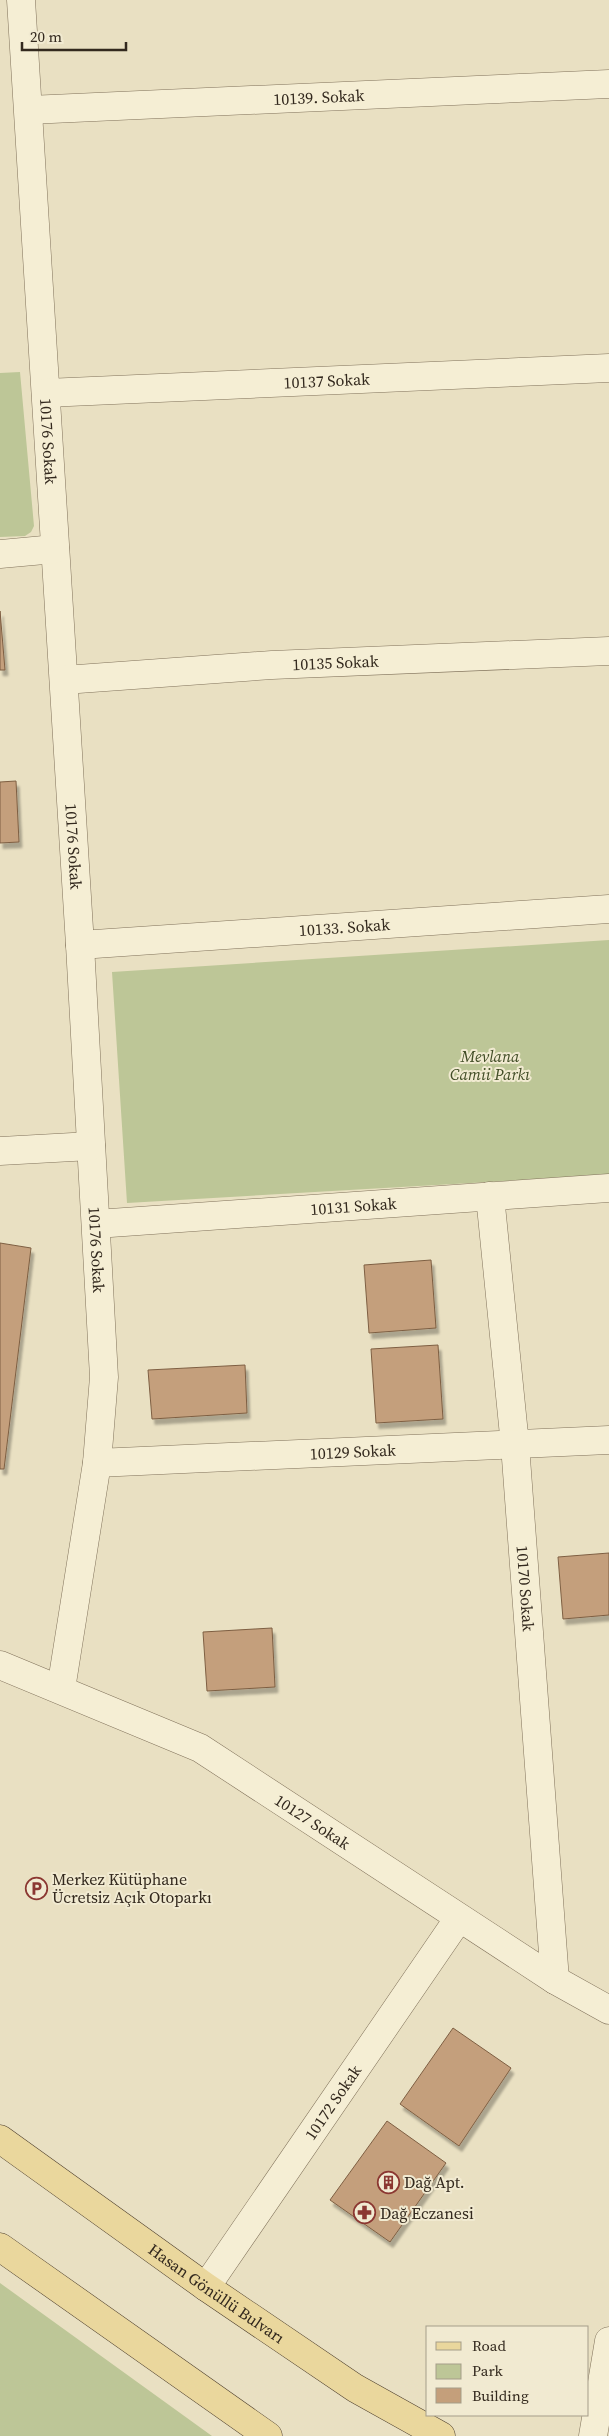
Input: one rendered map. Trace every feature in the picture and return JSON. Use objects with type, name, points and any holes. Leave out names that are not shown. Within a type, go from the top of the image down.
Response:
[{"type":"main road","name":"Hasan Gönüllü Bulvarı","points":[[0,2139],[206,2286],[355,2388],[441,2436]]},
{"type":"main road","points":[[0,2247],[268,2436]]},
{"type":"street","name":"10176 Sokak","points":[[21,0],[80,945],[104,1377],[97,1463],[61,1689]]},
{"type":"street","name":"10139. Sokak","points":[[29,110],[609,84]]},
{"type":"street","name":"10137 Sokak","points":[[46,393],[609,368]]},
{"type":"street","points":[[0,554],[55,549]]},
{"type":"street","name":"10135 Sokak","points":[[64,680],[272,665],[609,651]]},
{"type":"street","name":"10133. Sokak","points":[[80,945],[609,909]]},
{"type":"street","points":[[0,1151],[91,1146]]},
{"type":"street","name":"10131 Sokak","points":[[96,1224],[609,1188]]},
{"type":"street","name":"10170 Sokak","points":[[490,1196],[515,1445],[555,1980]]},
{"type":"street","name":"10129 Sokak","points":[[97,1463],[609,1440]]},
{"type":"street","name":"10127 Sokak","points":[[0,1665],[200,1748],[555,1980],[609,2010]]},
{"type":"street","name":"10172 Sokak","points":[[206,2286],[460,1918]]},
{"type":"street","points":[[593,2436],[609,2341]]},
{"type":"green space","points":[[20,372],[34,526],[31,532],[25,536],[0,537],[0,373]]},
{"type":"green space","name":"Mevlana Camii Parkı","points":[[609,940],[609,1175],[127,1203],[112,972]]},
{"type":"green space","points":[[0,2283],[212,2436],[0,2436]]},
{"type":"building","points":[[0,611],[5,670],[0,670]]},
{"type":"building","points":[[16,781],[19,842],[0,843],[0,782]]},
{"type":"building","points":[[0,1243],[31,1248],[4,1469],[0,1469]]},
{"type":"building","points":[[431,1260],[436,1328],[369,1333],[364,1265]]},
{"type":"building","points":[[438,1345],[443,1419],[376,1423],[371,1349]]},
{"type":"building","points":[[245,1365],[247,1413],[152,1419],[148,1370]]},
{"type":"building","points":[[609,1553],[609,1615],[563,1619],[558,1557]]},
{"type":"building","points":[[272,1628],[275,1687],[207,1691],[203,1632]]},
{"type":"building","points":[[453,2028],[511,2068],[459,2146],[400,2104]]},
{"type":"building","name":"Dağ Apt.","points":[[387,2121],[446,2163],[390,2242],[330,2200]]},
{"type":"place","name":"Merkez Kütüphane Ücretsiz Açık Otoparkı","points":[[36,1888]]},
{"type":"place","name":"Dağ Apt.","points":[[388,2182]]},
{"type":"place","name":"Dağ Eczanesi","points":[[364,2213]]}]
